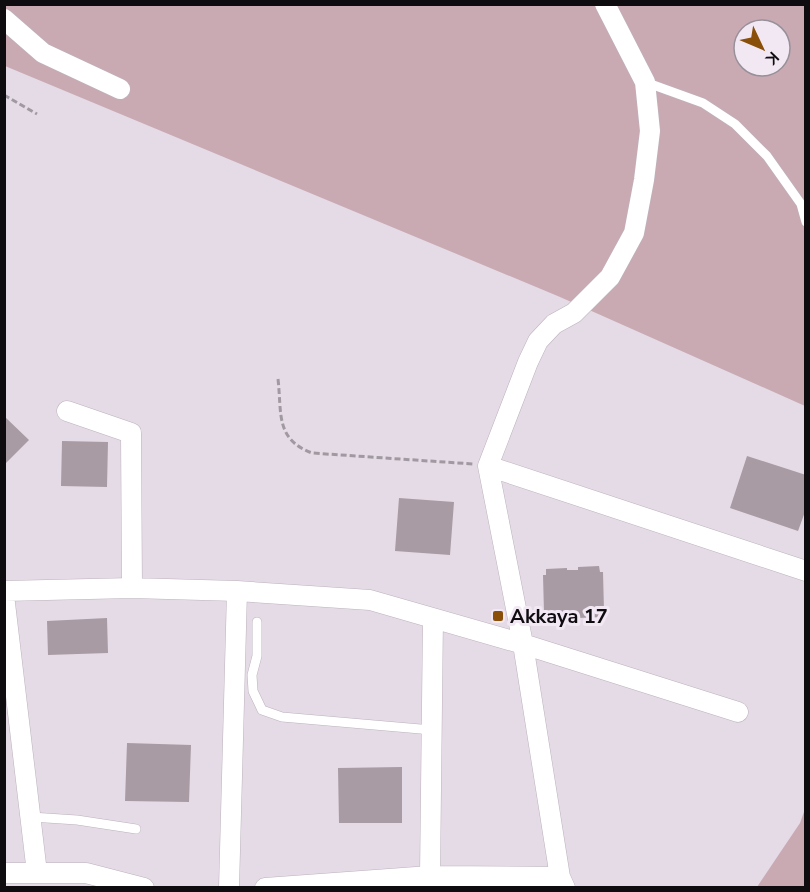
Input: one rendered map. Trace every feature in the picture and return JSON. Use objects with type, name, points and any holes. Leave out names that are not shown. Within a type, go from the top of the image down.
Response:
[{"type":"street","points":[[265,888],[430,876],[563,882],[523,644],[488,466],[538,341],[554,324],[574,313],[610,277],[634,233],[650,131],[645,82],[605,4]]},
{"type":"street","points":[[4,19],[42,53],[120,89]]},
{"type":"street","points":[[67,411],[131,433],[132,588]]},
{"type":"street","points":[[488,466],[806,571]]},
{"type":"street","points":[[37,873],[4,593],[132,588],[237,591],[370,600],[523,644],[738,712]]},
{"type":"street","points":[[229,888],[237,591]]},
{"type":"street","points":[[430,876],[433,618]]},
{"type":"street","points":[[4,873],[86,873],[144,888]]},
{"type":"lane","points":[[645,82],[703,103],[735,124],[767,156],[801,204],[806,222]]},
{"type":"lane","points":[[257,622],[257,656],[252,675],[253,691],[262,710],[282,717],[432,730]]},
{"type":"lane","points":[[31,817],[77,820],[136,830]]},
{"type":"path","points":[[4,94],[37,114]]},
{"type":"path","points":[[278,380],[284,432],[291,442],[301,449],[312,453],[488,466]]},
{"type":"shaded area","points":[[4,5],[805,5],[805,406],[560,297],[5,66]]},
{"type":"shaded area","points":[[805,809],[805,887],[757,887],[800,823]]},
{"type":"building","points":[[4,416],[29,440],[4,465]]},
{"type":"building","points":[[62,441],[108,442],[107,487],[61,486]]},
{"type":"building","points":[[747,456],[806,475],[806,509],[798,531],[730,508]]},
{"type":"building","points":[[399,498],[454,502],[450,555],[395,551]]},
{"type":"building","points":[[599,566],[600,572],[603,572],[604,611],[601,611],[601,617],[578,618],[578,615],[571,616],[571,618],[548,619],[548,613],[544,613],[543,575],[546,575],[546,569],[578,570],[578,567]]},
{"type":"building","points":[[107,618],[108,653],[48,655],[47,621]]},
{"type":"building","points":[[127,743],[191,745],[189,802],[125,801]]},
{"type":"building","points":[[402,767],[402,823],[339,823],[338,768]]},
{"type":"place","name":"Akkaya 17","points":[[498,616]]}]
